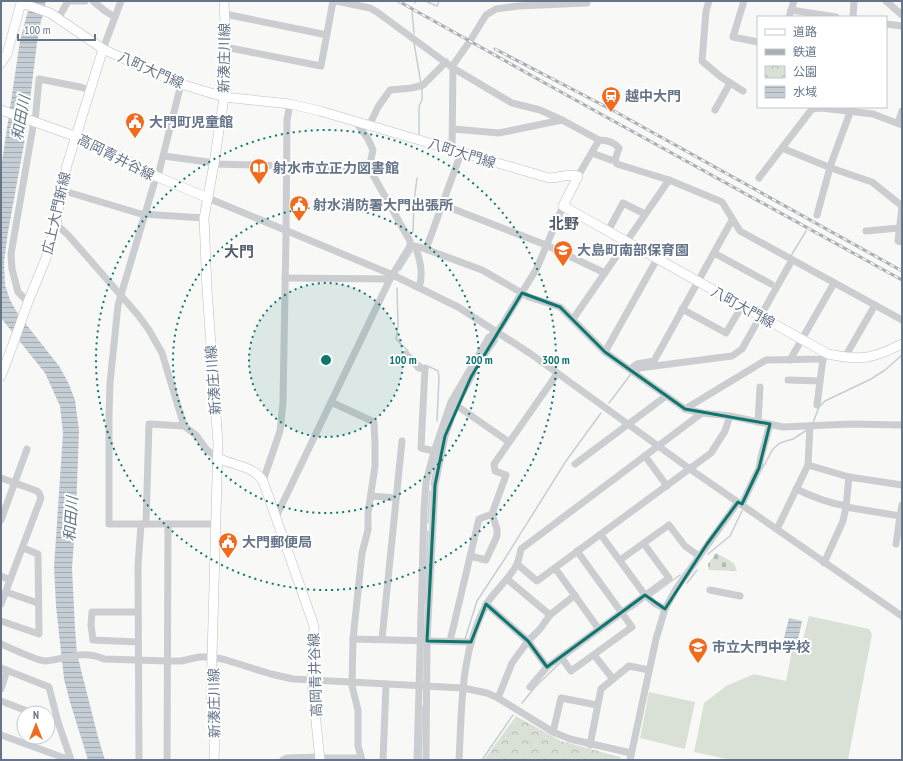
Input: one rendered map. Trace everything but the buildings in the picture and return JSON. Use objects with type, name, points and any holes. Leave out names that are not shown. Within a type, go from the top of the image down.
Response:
[{"type":"main road","name":"新湊庄川線","points":[[214,760],[215,733],[211,692],[218,458],[204,218],[215,164],[224,97],[224,1]]},
{"type":"main road","name":"八町大門線","points":[[1,63],[7,54],[22,3],[25,2],[50,14],[103,49],[181,84],[224,97],[290,104],[320,111],[549,178],[571,174],[578,176]]},
{"type":"main road","name":"広上大門新線","points":[[1,376],[46,258],[56,224],[61,190],[67,165],[103,49]]},
{"type":"main road","name":"高岡青井谷線","points":[[1,110],[101,146],[156,177],[208,198]]},
{"type":"main road","points":[[563,206],[578,176]]},
{"type":"main road","name":"八町大門線","points":[[563,206],[802,339],[825,356],[845,358],[874,357],[902,344]]},
{"type":"main road","name":"高岡青井谷線","points":[[218,458],[250,469],[259,475],[263,481],[314,626],[312,680],[320,759]]},
{"type":"street","points":[[58,19],[68,1],[85,1]]},
{"type":"street","points":[[93,1],[115,17]]},
{"type":"street","points":[[103,49],[121,1]]},
{"type":"street","points":[[225,47],[321,66],[335,1],[370,8],[453,68],[512,103],[540,110],[599,140],[606,140],[616,144],[619,148],[615,160]]},
{"type":"street","points":[[452,150],[453,65],[486,15],[496,9],[518,6],[587,3],[587,1]]},
{"type":"street","points":[[744,1],[733,37],[757,42]]},
{"type":"street","points":[[794,1],[790,14],[821,16]]},
{"type":"street","points":[[853,16],[854,1]]},
{"type":"street","points":[[707,2],[702,61],[730,83],[743,91]]},
{"type":"street","points":[[891,2],[902,15]]},
{"type":"street","points":[[225,14],[327,35]]},
{"type":"street","points":[[887,24],[902,26]]},
{"type":"street","points":[[369,126],[378,106],[390,90],[412,88],[423,85],[446,62]]},
{"type":"street","points":[[27,305],[18,292],[12,269],[11,254],[34,121],[39,79],[90,90]]},
{"type":"street","points":[[715,110],[730,83]]},
{"type":"street","points":[[181,84],[164,156],[156,177],[146,215],[118,305],[108,415],[109,524],[216,524]]},
{"type":"street","points":[[263,481],[280,431],[283,403],[287,120],[290,104]]},
{"type":"street","points":[[760,178],[812,108],[851,109],[873,114],[900,124],[902,111]]},
{"type":"street","points":[[817,215],[830,168],[851,109]]},
{"type":"street","points":[[452,129],[499,133],[562,120]]},
{"type":"street","points":[[356,122],[368,139],[373,150],[369,168],[420,260],[421,282],[419,287]]},
{"type":"street","points":[[578,176],[599,140]]},
{"type":"street","points":[[782,148],[830,168],[872,182],[902,206],[898,241],[902,242]]},
{"type":"street","points":[[426,249],[461,153]]},
{"type":"street","points":[[592,153],[615,160],[617,164],[669,180],[722,202],[740,231],[902,320]]},
{"type":"street","points":[[164,156],[215,164],[369,168]]},
{"type":"street","points":[[573,319],[669,180]]},
{"type":"street","points":[[61,190],[146,215],[204,218]]},
{"type":"street","points":[[208,198],[392,277],[419,287],[472,316],[496,333],[504,336],[690,469],[902,616]]},
{"type":"street","points":[[608,232],[624,203],[645,214]]},
{"type":"street","points":[[443,205],[546,245],[605,273]]},
{"type":"street","points":[[426,760],[427,686],[424,641],[424,510],[426,482],[437,452],[445,436],[454,403],[494,341],[496,333],[537,268],[563,206]]},
{"type":"street","points":[[632,371],[637,364],[654,361],[732,220]]},
{"type":"street","points":[[56,224],[121,295],[149,330],[162,353],[184,426]]},
{"type":"street","points":[[866,231],[899,228]]},
{"type":"street","points":[[413,246],[426,249],[482,270],[528,296],[560,307],[605,352],[685,409],[702,413],[730,416],[783,427],[902,425]]},
{"type":"street","points":[[276,517],[392,277],[413,246]]},
{"type":"street","points":[[714,253],[771,284]]},
{"type":"street","points":[[605,352],[657,259]]},
{"type":"street","points":[[632,371],[639,368],[732,356],[742,349],[792,260]]},
{"type":"street","points":[[285,278],[392,277]]},
{"type":"street","points":[[790,360],[834,283]]},
{"type":"street","points":[[845,358],[875,305]]},
{"type":"street","points":[[682,309],[726,333],[742,306]]},
{"type":"street","points":[[406,354],[419,368],[425,368],[421,448],[437,452]]},
{"type":"street","points":[[685,409],[766,360],[790,360],[825,356],[817,405]]},
{"type":"street","points":[[470,556],[486,560],[497,536],[497,529],[492,514],[506,475],[495,471],[494,464],[557,374]]},
{"type":"street","points":[[788,380],[820,381]]},
{"type":"street","points":[[758,422],[760,387]]},
{"type":"street","points":[[575,464],[666,396]]},
{"type":"street","points":[[283,760],[287,758],[361,759],[358,746],[358,710],[352,682],[353,639],[362,553],[368,530],[368,513],[375,466],[374,422],[331,402]]},
{"type":"street","points":[[454,403],[509,442]]},
{"type":"street","points":[[458,760],[463,688],[471,642],[486,604],[516,564],[521,549],[702,413]]},
{"type":"street","points":[[516,564],[537,581],[711,453],[725,431],[730,416]]},
{"type":"street","points":[[139,760],[138,566],[144,524],[149,424],[184,426],[196,435],[207,450],[218,458]]},
{"type":"street","points":[[1,644],[44,661],[84,655],[97,656],[104,659],[168,661],[181,661],[199,657],[213,657],[293,679],[463,688],[488,693],[553,732],[570,739],[631,756],[649,670],[660,623],[665,609],[676,589],[699,556],[740,503],[759,468],[760,457],[770,424]]},
{"type":"street","points":[[777,529],[808,465],[810,426]]},
{"type":"street","points":[[382,639],[402,441]]},
{"type":"street","points":[[1,520],[3,508],[27,450]]},
{"type":"street","points":[[645,456],[667,486]]},
{"type":"street","points":[[808,465],[850,477],[902,485]]},
{"type":"street","points":[[824,563],[842,522],[850,477]]},
{"type":"street","points":[[1,478],[37,491],[40,498],[23,548],[1,604]]},
{"type":"street","points":[[796,489],[834,504],[901,516]]},
{"type":"street","points":[[371,496],[396,498]]},
{"type":"street","points":[[896,544],[902,505]]},
{"type":"street","points":[[450,641],[479,519],[492,514]]},
{"type":"street","points":[[167,760],[168,524]]},
{"type":"street","points":[[620,560],[669,525],[674,529],[685,546],[699,556]]},
{"type":"street","points":[[601,535],[645,595],[654,603],[665,609]]},
{"type":"street","points":[[530,687],[547,667],[598,628],[669,578],[644,544]]},
{"type":"street","points":[[1,621],[39,634],[38,554],[23,548]]},
{"type":"street","points":[[561,657],[571,671],[632,627],[577,551]]},
{"type":"street","points":[[555,568],[598,628]]},
{"type":"street","points":[[1,576],[10,580]]},
{"type":"street","points":[[506,579],[550,615]]},
{"type":"street","points":[[710,590],[740,596]]},
{"type":"street","points":[[6,592],[38,603]]},
{"type":"street","points":[[498,698],[512,663],[528,641],[540,629],[550,615],[575,596]]},
{"type":"street","points":[[486,604],[528,641],[547,667]]},
{"type":"street","points":[[138,612],[92,612],[91,625],[93,640],[138,642]]},
{"type":"street","points":[[353,639],[471,642]]},
{"type":"street","points":[[417,760],[418,686],[424,641]]},
{"type":"street","points":[[594,655],[613,679]]},
{"type":"street","points":[[590,745],[601,689],[629,666],[649,670]]},
{"type":"street","points":[[1,689],[4,669],[49,687],[70,760]]},
{"type":"street","points":[[383,760],[386,684]]},
{"type":"street","points":[[553,732],[561,698],[597,705]]},
{"type":"street","points":[[1,701],[16,707]]},
{"type":"street","points":[[1,735],[70,760]]},
{"type":"highlighted area","points":[[522,293],[560,307],[605,352],[685,409],[770,424],[759,468],[742,504],[738,502],[707,544],[665,609],[645,595],[547,667],[528,641],[486,604],[471,642],[427,641],[435,485],[445,436],[471,377]]},
{"type":"green space","points":[[716,553],[734,563],[737,571],[709,570],[708,564]]},
{"type":"green space","points":[[809,616],[869,629],[872,634],[848,760],[731,760],[694,752],[704,703],[726,686],[754,674],[786,681],[792,650],[800,651]]},
{"type":"green space","points":[[649,692],[695,702],[685,749],[640,738]]},
{"type":"green space","points":[[516,716],[561,741],[620,757],[621,760],[484,760]]},
{"type":"water","name":"和田川","points":[[33,1],[46,1],[46,7],[41,21],[37,43],[26,133],[8,232],[4,262],[5,285],[10,300],[18,314],[59,366],[68,382],[75,400],[79,430],[76,515],[72,568],[77,654],[105,760],[88,760],[64,679],[56,606],[54,567],[63,433],[60,406],[45,373],[1,318],[1,168],[20,41],[27,14]]},
{"type":"water","points":[[789,618],[802,621],[798,640],[784,638]]},
{"type":"waterway","points":[[425,1],[437,6],[439,1]]},
{"type":"waterway","points":[[412,11],[414,34]]},
{"type":"waterway","points":[[414,43],[421,84]]},
{"type":"waterway","points":[[419,134],[419,106],[422,100],[422,87]]},
{"type":"waterway","points":[[413,232],[414,202],[417,178]]},
{"type":"waterway","points":[[791,256],[806,231]]},
{"type":"waterway","points":[[400,270],[412,251]]},
{"type":"waterway","points":[[397,288],[398,326],[396,339],[408,351]]},
{"type":"waterway","points":[[813,423],[819,407],[825,401],[871,379],[885,370],[902,355]]},
{"type":"waterway","points":[[417,361],[422,365]]},
{"type":"waterway","points":[[428,366],[438,371],[439,377],[437,421]]},
{"type":"waterway","points":[[609,403],[631,374]]},
{"type":"waterway","points":[[465,639],[477,601],[566,461],[601,413]]},
{"type":"waterway","points":[[762,469],[773,449],[780,443],[793,439],[807,430]]},
{"type":"waterway","points":[[431,485],[437,455]]},
{"type":"waterway","points":[[428,523],[430,491]]},
{"type":"waterway","points":[[708,554],[730,536],[742,511]]},
{"type":"waterway","points":[[425,603],[428,531]]},
{"type":"waterway","points":[[687,583],[697,570]]},
{"type":"waterway","points":[[651,596],[680,575]]},
{"type":"waterway","points":[[632,609],[644,600]]},
{"type":"waterway","points":[[566,657],[582,645]]},
{"type":"waterway","points":[[522,703],[536,686],[561,662]]},
{"type":"waterway","points":[[421,760],[423,706]]},
{"type":"waterway","points":[[482,760],[513,715]]},
{"type":"railway","points":[[398,1],[902,280]]},
{"type":"railway","points":[[495,49],[614,111],[902,271]]},
{"type":"place","name":"越中大門","points":[[611,113]]},
{"type":"place","name":"大門町児童館","points":[[135,139]]},
{"type":"place","name":"射水市立正力図書館","points":[[259,185]]},
{"type":"place","name":"射水消防署大門出張所","points":[[299,222]]},
{"type":"place","name":"大島町南部保育園","points":[[563,267]]},
{"type":"place","name":"大門郵便局","points":[[228,559]]},
{"type":"place","name":"市立大門中学校","points":[[698,664]]},
{"type":"district","name":"北野","points":[[564,224]]},
{"type":"district","name":"大門","points":[[239,252]]}]
